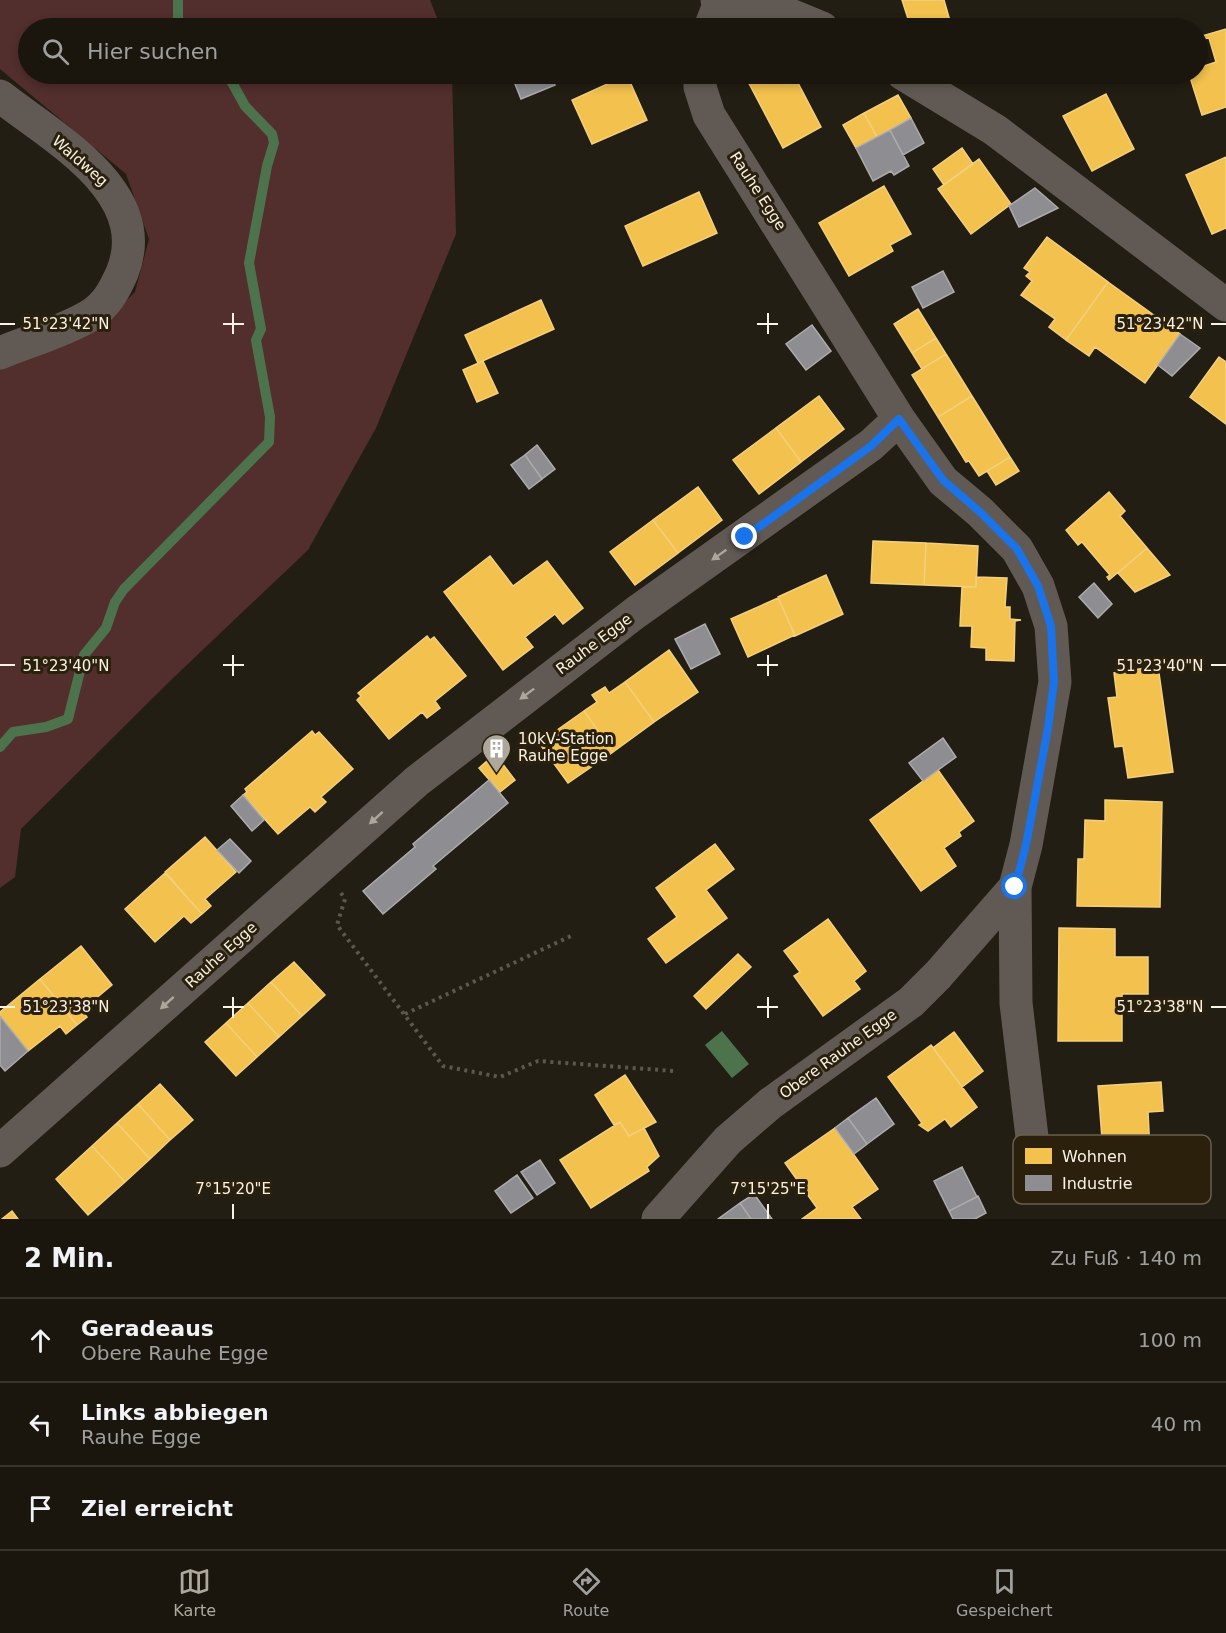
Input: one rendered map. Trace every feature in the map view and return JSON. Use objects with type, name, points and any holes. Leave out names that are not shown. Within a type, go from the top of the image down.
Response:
[{"type":"street","points":[[716,10],[771,7],[798,18]]},
{"type":"street","name":"Rauhe Egge","points":[[0,1151],[417,781],[493,720],[635,613],[871,446],[899,419],[709,115],[700,84]]},
{"type":"street","points":[[919,84],[995,130],[1226,305]]},
{"type":"street","name":"Waldweg","points":[[0,96],[90,166],[110,187],[123,212],[128,241],[127,261],[108,300],[89,316],[0,353]]},
{"type":"street","name":"Obere Rauhe Egge","points":[[899,419],[943,480],[980,512],[1017,549],[1038,586],[1051,626],[1054,682],[1050,716],[1026,845],[1015,887],[1016,1003],[1032,1135]]},
{"type":"street","name":"Obere Rauhe Egge","points":[[658,1219],[728,1140],[771,1102],[911,1002],[938,975],[1015,887]]},
{"type":"path","points":[[321,867],[345,899],[337,925],[443,1066],[500,1077],[538,1061],[674,1071]]},
{"type":"path","points":[[405,1014],[571,936]]},
{"type":"shaded area","points":[[0,0],[430,0],[437,18],[18,18],[18,84],[0,69]]},
{"type":"shaded area","points":[[18,84],[452,84],[456,234],[376,428],[308,550],[171,680],[21,829],[15,877],[0,888],[0,368],[100,326],[135,292],[149,239],[126,174]]},
{"type":"shaded area","points":[[722,1031],[749,1064],[732,1078],[705,1045]]},
{"type":"building: Wohnen","points":[[902,0],[944,0],[949,18],[908,18]]},
{"type":"building: Wohnen","points":[[1226,29],[1226,107],[1202,115],[1192,84],[1208,84],[1208,65],[1216,62],[1208,34]]},
{"type":"building: Wohnen","points":[[607,84],[631,84],[647,120],[592,144],[572,100]]},
{"type":"building: Wohnen","points":[[749,84],[799,84],[821,127],[783,148]]},
{"type":"building: Wohnen","points":[[1106,94],[1134,149],[1092,171],[1063,116]]},
{"type":"building: Wohnen","points":[[898,95],[911,118],[877,137],[864,113]]},
{"type":"building: Wohnen","points":[[864,113],[877,137],[856,148],[843,125]]},
{"type":"building: Wohnen","points":[[962,148],[973,164],[944,185],[933,169]]},
{"type":"building: Wohnen","points":[[1226,157],[1226,228],[1212,234],[1186,175]]},
{"type":"building: Wohnen","points":[[979,159],[1011,204],[971,234],[938,189]]},
{"type":"building: Wohnen","points":[[884,186],[911,234],[890,245],[893,251],[849,276],[819,223]]},
{"type":"building: Wohnen","points":[[699,192],[717,233],[643,266],[625,226]]},
{"type":"building: Wohnen","points":[[1047,237],[1108,282],[1066,340],[1049,327],[1055,319],[1021,295],[1032,281],[1026,276],[1030,272],[1024,268]]},
{"type":"building: Wohnen","points":[[1108,282],[1180,334],[1145,383],[1095,347],[1089,356],[1066,340]]},
{"type":"building: Wohnen","points":[[541,300],[554,329],[478,363],[465,335]]},
{"type":"building: Wohnen","points":[[918,309],[936,338],[912,353],[894,324]]},
{"type":"building: Wohnen","points":[[936,338],[946,354],[922,369],[912,353]]},
{"type":"building: Wohnen","points":[[946,354],[972,396],[938,417],[912,375]]},
{"type":"building: Wohnen","points":[[1219,357],[1226,362],[1226,424],[1190,397]]},
{"type":"building: Wohnen","points":[[483,361],[498,393],[477,402],[463,370]]},
{"type":"building: Wohnen","points":[[819,396],[844,429],[801,462],[776,428]]},
{"type":"building: Wohnen","points":[[972,396],[1010,457],[979,476],[969,461],[966,462],[938,417]]},
{"type":"building: Wohnen","points":[[776,428],[801,462],[759,494],[733,460]]},
{"type":"building: Wohnen","points":[[1010,457],[1019,471],[996,485],[987,471]]},
{"type":"building: Wohnen","points":[[698,487],[722,520],[678,553],[653,520]]},
{"type":"building: Wohnen","points":[[1109,492],[1125,511],[1120,516],[1147,548],[1109,580],[1107,577],[1110,575],[1082,542],[1078,545],[1066,530]]},
{"type":"building: Wohnen","points":[[653,520],[678,553],[635,585],[610,552]]},
{"type":"building: Wohnen","points":[[873,541],[926,543],[924,585],[871,583]]},
{"type":"building: Wohnen","points":[[926,543],[978,546],[976,587],[924,585]]},
{"type":"building: Wohnen","points":[[1147,548],[1170,575],[1135,592],[1118,573]]},
{"type":"building: Wohnen","points":[[490,556],[513,586],[547,561],[583,608],[563,624],[555,614],[525,637],[533,647],[503,670],[444,592]]},
{"type":"building: Wohnen","points":[[826,575],[843,614],[795,636],[778,597]]},
{"type":"building: Wohnen","points":[[976,577],[1007,578],[1005,607],[1010,607],[1010,619],[1021,620],[1015,621],[1014,661],[986,660],[986,648],[971,647],[972,626],[960,626],[962,587],[976,587]]},
{"type":"building: Wohnen","points":[[778,598],[795,635],[748,657],[731,619]]},
{"type":"building: Wohnen","points":[[427,636],[430,640],[434,637],[466,676],[435,701],[440,708],[427,718],[422,712],[389,739],[357,700],[361,696],[358,693]]},
{"type":"building: Wohnen","points":[[669,650],[698,692],[654,722],[625,682]]},
{"type":"building: Wohnen","points":[[1158,666],[1173,772],[1128,778],[1123,746],[1115,747],[1108,698],[1117,697],[1114,673]]},
{"type":"building: Wohnen","points":[[625,682],[654,722],[613,752],[584,711],[597,702],[592,695],[605,687],[609,693]]},
{"type":"building: Wohnen","points":[[584,711],[613,752],[568,783],[539,743]]},
{"type":"building: Wohnen","points":[[312,731],[315,735],[319,732],[353,769],[321,797],[326,802],[315,812],[310,807],[278,834],[243,795],[247,792],[245,789]]},
{"type":"building: Wohnen","name":"10kV-Station Rauhe Egge","points":[[495,754],[515,780],[500,792],[479,768]]},
{"type":"building: Wohnen","points":[[938,770],[974,821],[959,832],[961,836],[944,848],[956,866],[921,891],[870,820]]},
{"type":"building: Wohnen","points":[[1105,800],[1162,802],[1160,907],[1077,906],[1078,859],[1084,859],[1085,820],[1105,821]]},
{"type":"building: Wohnen","points":[[205,837],[236,872],[205,899],[211,906],[202,914],[165,872]]},
{"type":"building: Wohnen","points":[[715,844],[734,869],[706,890],[727,918],[666,963],[648,939],[677,917],[656,888]]},
{"type":"building: Wohnen","points":[[165,873],[202,914],[191,923],[184,916],[155,942],[125,909]]},
{"type":"building: Wohnen","points":[[828,919],[866,971],[854,981],[860,989],[823,1016],[794,976],[800,972],[784,951]]},
{"type":"building: Wohnen","points":[[1059,928],[1115,929],[1115,957],[1148,957],[1148,994],[1122,994],[1122,1041],[1058,1041]]},
{"type":"building: Wohnen","points":[[81,946],[112,985],[82,1010],[87,1017],[77,1025],[40,979]]},
{"type":"building: Wohnen","points":[[738,954],[751,967],[706,1009],[694,996]]},
{"type":"building: Wohnen","points":[[294,962],[325,995],[302,1016],[271,982]]},
{"type":"building: Wohnen","points":[[40,979],[77,1025],[66,1034],[60,1026],[28,1051],[0,1016],[0,1012]]},
{"type":"building: Wohnen","points":[[271,982],[302,1016],[279,1037],[248,1003]]},
{"type":"building: Wohnen","points":[[248,1003],[279,1037],[257,1057],[226,1023]]},
{"type":"building: Wohnen","points":[[226,1023],[257,1057],[236,1076],[205,1042]]},
{"type":"building: Wohnen","points":[[954,1032],[983,1071],[962,1087],[933,1048]]},
{"type":"building: Wohnen","points":[[931,1045],[977,1107],[951,1127],[945,1119],[928,1131],[919,1125],[922,1123],[888,1077]]},
{"type":"building: Wohnen","points":[[625,1075],[656,1122],[629,1136],[620,1122],[614,1125],[595,1095]]},
{"type":"building: Wohnen","points":[[1161,1082],[1163,1111],[1148,1112],[1149,1135],[1102,1135],[1098,1086]]},
{"type":"building: Wohnen","points":[[160,1084],[193,1120],[170,1140],[138,1104]]},
{"type":"building: Wohnen","points":[[138,1104],[170,1140],[150,1159],[117,1123]]},
{"type":"building: Wohnen","points":[[620,1122],[629,1136],[644,1128],[659,1156],[647,1167],[649,1171],[591,1208],[560,1160]]},
{"type":"building: Wohnen","points":[[117,1123],[150,1159],[125,1182],[92,1146]]},
{"type":"building: Wohnen","points":[[835,1128],[878,1189],[852,1207],[861,1219],[802,1219],[817,1208],[785,1163]]},
{"type":"building: Wohnen","points":[[92,1146],[125,1182],[88,1215],[56,1179]]},
{"type":"building: Wohnen","points":[[12,1211],[18,1219],[2,1219]]},
{"type":"building: Industrie","points":[[515,84],[555,84],[555,85],[521,99]]},
{"type":"building: Industrie","points":[[911,118],[924,143],[903,155],[890,130]]},
{"type":"building: Industrie","points":[[890,130],[909,166],[894,175],[891,171],[873,181],[856,148]]},
{"type":"building: Industrie","points":[[1035,188],[1058,208],[1019,227],[1009,206]]},
{"type":"building: Industrie","points":[[943,271],[954,292],[923,308],[912,287]]},
{"type":"building: Industrie","points":[[812,325],[831,351],[806,370],[786,344]]},
{"type":"building: Industrie","points":[[1180,334],[1200,348],[1172,376],[1158,365]]},
{"type":"building: Industrie","points":[[537,445],[555,469],[542,479],[525,455]]},
{"type":"building: Industrie","points":[[525,455],[542,479],[529,489],[511,465]]},
{"type":"building: Industrie","points":[[1094,583],[1112,604],[1098,618],[1079,597]]},
{"type":"building: Industrie","points":[[705,624],[720,654],[691,669],[675,639]]},
{"type":"building: Industrie","points":[[943,738],[956,757],[923,781],[909,763]]},
{"type":"building: Industrie","points":[[489,780],[508,803],[433,866],[436,869],[383,914],[363,891],[415,847],[413,844]]},
{"type":"building: Industrie","points":[[243,795],[264,820],[252,831],[231,806]]},
{"type":"building: Industrie","points":[[230,839],[251,861],[239,873],[217,850]]},
{"type":"building: Industrie","points":[[0,1016],[28,1051],[5,1071],[0,1065]]},
{"type":"building: Industrie","points":[[876,1098],[894,1124],[867,1144],[848,1118]]},
{"type":"building: Industrie","points":[[848,1118],[867,1144],[854,1154],[835,1128]]},
{"type":"building: Industrie","points":[[540,1160],[555,1183],[537,1195],[521,1172]]},
{"type":"building: Industrie","points":[[962,1167],[977,1197],[949,1211],[934,1181]]},
{"type":"building: Industrie","points":[[517,1175],[533,1198],[511,1213],[495,1191]]},
{"type":"building: Industrie","points":[[754,1194],[772,1219],[751,1219],[740,1203]]},
{"type":"building: Industrie","points":[[978,1196],[986,1213],[975,1219],[953,1219],[949,1211]]},
{"type":"building: Industrie","points":[[740,1203],[751,1219],[718,1219]]},
{"type":"waterway","points":[[178,0],[178,18]]},
{"type":"waterway","points":[[0,747],[13,732],[46,727],[68,719],[84,655],[106,628],[115,602],[124,589],[269,442],[270,417],[256,340],[261,329],[249,263],[267,166],[274,143],[272,134],[245,106],[233,84]]},
{"type":"place","name":"10kV-Station Rauhe Egge","points":[[497,774]]},
{"type":"route","points":[[745,537],[871,446],[899,419],[943,480],[980,512],[1017,549],[1038,586],[1051,626],[1054,682],[1048,728],[1026,845],[1015,887]]}]
